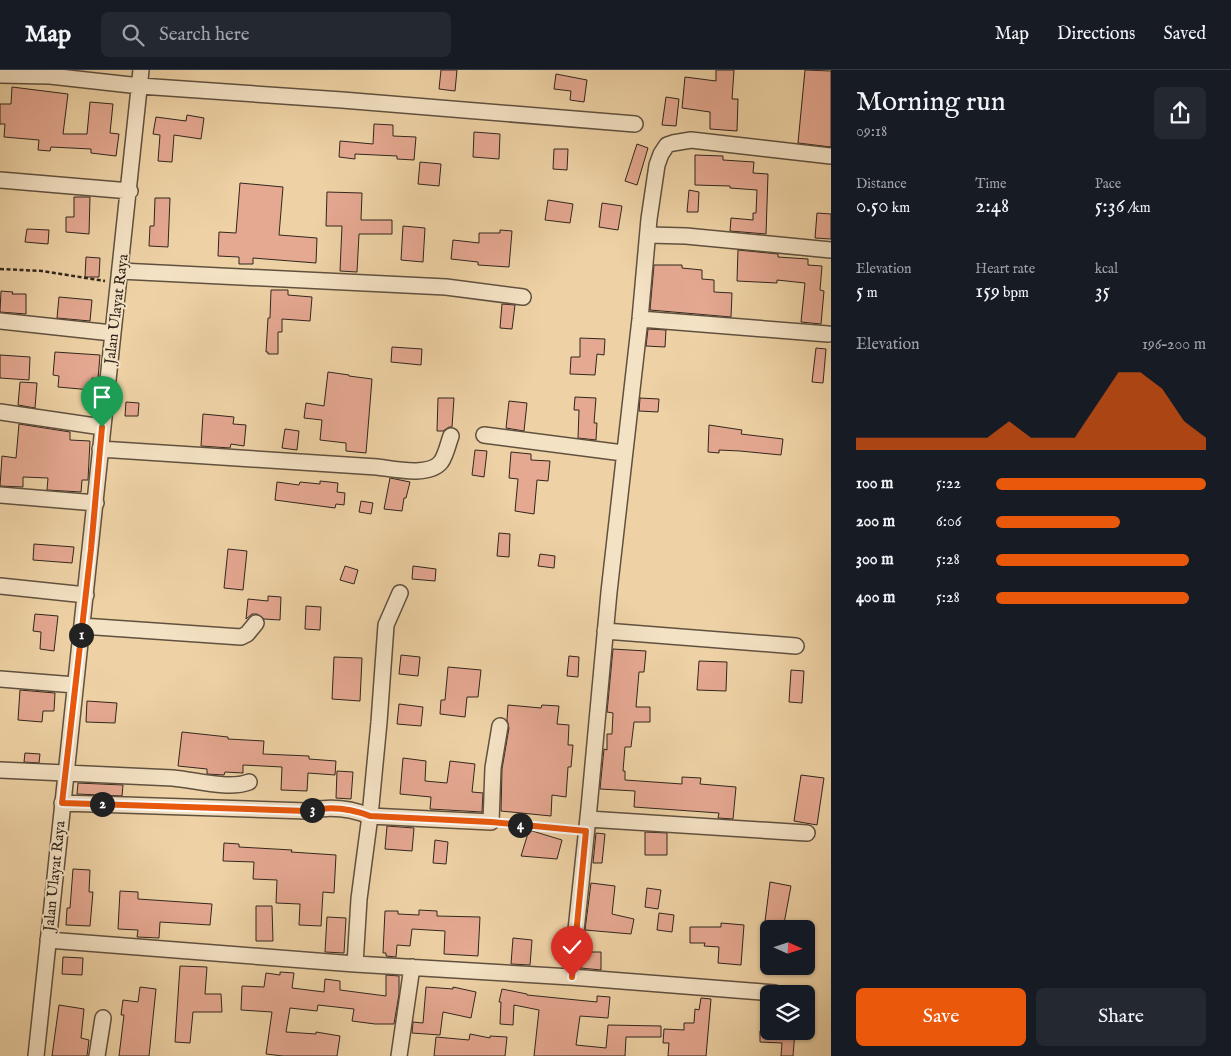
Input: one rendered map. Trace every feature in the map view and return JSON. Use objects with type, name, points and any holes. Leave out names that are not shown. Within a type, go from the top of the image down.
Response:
[{"type":"street","name":"Jalan Ulayat Raya","points":[[36,1056],[65,774],[96,503],[112,333],[130,192],[142,70]]},
{"type":"street","points":[[0,75],[50,76],[140,86],[635,124]]},
{"type":"street","points":[[572,977],[623,454],[640,319],[649,236],[649,219],[660,154],[667,145],[691,140],[831,156]]},
{"type":"street","points":[[0,180],[130,192]]},
{"type":"street","points":[[649,236],[686,236],[831,250]]},
{"type":"street","points":[[120,277],[446,287],[523,297]]},
{"type":"street","points":[[640,319],[828,334]]},
{"type":"street","points":[[0,320],[112,333]]},
{"type":"street","points":[[0,412],[102,427]]},
{"type":"street","points":[[100,449],[377,467],[406,471],[427,470],[436,467],[441,461],[451,436]]},
{"type":"street","points":[[484,436],[623,454]]},
{"type":"street","points":[[0,495],[96,503]]},
{"type":"street","points":[[0,586],[86,595]]},
{"type":"street","points":[[355,964],[361,884],[381,706],[386,625],[400,594]]},
{"type":"street","points":[[82,626],[241,637],[256,624]]},
{"type":"street","points":[[605,632],[796,646]]},
{"type":"street","points":[[0,679],[76,685]]},
{"type":"street","points":[[62,803],[307,811],[331,808],[359,811],[370,816],[491,822],[493,768],[500,726]]},
{"type":"street","points":[[0,770],[174,778],[232,785],[242,785],[249,782]]},
{"type":"street","points":[[587,825],[806,833]]},
{"type":"street","points":[[48,940],[355,964],[572,977],[760,992]]},
{"type":"street","points":[[399,1056],[412,967]]},
{"type":"street","points":[[96,1056],[103,1018]]},
{"type":"path","points":[[0,269],[120,277]]},
{"type":"path","points":[[491,822],[587,825]]},
{"type":"building","points":[[441,70],[457,70],[455,91],[439,89]]},
{"type":"building","points":[[716,70],[734,70],[732,99],[738,99],[737,131],[710,129],[710,112],[682,108],[685,77],[716,81]]},
{"type":"building","points":[[805,70],[831,71],[831,147],[798,143]]},
{"type":"building","points":[[556,74],[587,80],[584,102],[570,100],[571,91],[554,89]]},
{"type":"building","points":[[12,87],[68,94],[63,134],[87,134],[90,102],[113,104],[110,133],[119,134],[116,156],[91,153],[91,149],[51,147],[50,151],[38,150],[39,140],[4,137],[5,124],[0,124],[0,104],[11,104]]},
{"type":"building","points":[[666,97],[679,99],[676,126],[662,125]]},
{"type":"building","points":[[187,115],[204,118],[201,139],[174,135],[172,162],[158,161],[160,135],[153,134],[156,117],[186,121]]},
{"type":"building","points":[[374,124],[393,125],[393,136],[416,137],[414,160],[397,159],[397,156],[355,154],[355,159],[339,157],[340,141],[373,144]]},
{"type":"building","points":[[474,132],[500,134],[499,159],[473,157]]},
{"type":"building","points":[[637,144],[648,148],[637,185],[625,181]]},
{"type":"building","points":[[554,149],[568,149],[567,170],[553,169]]},
{"type":"building","points":[[695,155],[723,156],[723,160],[754,162],[753,173],[768,174],[766,234],[730,231],[731,218],[753,220],[753,213],[756,213],[757,190],[730,188],[730,186],[695,185]]},
{"type":"building","points":[[420,162],[441,164],[439,186],[418,184]]},
{"type":"building","points":[[240,183],[283,187],[279,235],[317,238],[316,263],[253,258],[253,264],[239,264],[239,257],[218,256],[219,232],[236,233]]},
{"type":"building","points":[[689,190],[699,192],[698,212],[687,212]]},
{"type":"building","points":[[327,192],[362,193],[361,220],[392,220],[392,234],[359,234],[357,272],[340,271],[342,226],[326,226]]},
{"type":"building","points":[[74,197],[90,197],[89,234],[66,232],[66,217],[74,217]]},
{"type":"building","points":[[155,198],[170,198],[168,247],[149,246],[150,226],[154,226]]},
{"type":"building","points":[[548,200],[573,204],[570,223],[545,220]]},
{"type":"building","points":[[602,203],[622,206],[618,230],[599,227]]},
{"type":"building","points":[[817,213],[831,214],[831,239],[815,238]]},
{"type":"building","points":[[403,226],[425,228],[423,262],[401,260]]},
{"type":"building","points":[[27,229],[49,230],[48,244],[25,242]]},
{"type":"building","points":[[500,230],[512,231],[509,267],[478,265],[478,262],[451,259],[453,240],[479,243],[479,233],[500,233]]},
{"type":"building","points":[[738,250],[778,254],[778,257],[808,259],[808,265],[822,266],[820,290],[824,291],[821,324],[801,322],[805,283],[777,280],[777,283],[737,281]]},
{"type":"building","points":[[86,257],[100,258],[99,277],[85,277]]},
{"type":"building","points":[[654,265],[682,265],[682,268],[702,270],[702,279],[714,280],[714,292],[732,293],[731,317],[650,310]]},
{"type":"building","points":[[271,290],[288,290],[288,295],[312,297],[310,321],[282,319],[282,332],[278,332],[278,354],[268,354],[266,352]]},
{"type":"building","points":[[1,291],[13,292],[12,294],[26,294],[26,314],[0,312]]},
{"type":"building","points":[[59,297],[92,300],[90,321],[57,318]]},
{"type":"building","points":[[502,304],[515,305],[512,329],[500,328]]},
{"type":"building","points":[[648,329],[666,330],[665,347],[646,346]]},
{"type":"building","points":[[580,338],[605,339],[604,355],[597,354],[595,375],[570,374],[571,357],[580,357]]},
{"type":"building","points":[[392,347],[422,349],[421,365],[391,362]]},
{"type":"building","points":[[816,348],[826,349],[823,383],[812,382]]},
{"type":"building","points":[[55,352],[100,355],[98,379],[92,378],[91,390],[58,387],[59,376],[53,375]]},
{"type":"building","points":[[0,355],[30,357],[29,380],[0,378]]},
{"type":"building","points":[[328,372],[372,379],[366,453],[346,451],[346,443],[320,440],[322,420],[304,418],[306,403],[324,406]]},
{"type":"building","points":[[20,382],[37,383],[35,408],[18,405]]},
{"type":"building","points":[[575,397],[596,398],[594,423],[597,423],[596,440],[578,438],[579,410],[574,410]]},
{"type":"building","points":[[438,398],[454,398],[452,427],[443,431],[437,431]]},
{"type":"building","points":[[640,398],[659,399],[658,412],[639,411]]},
{"type":"building","points":[[509,401],[527,403],[524,431],[506,428]]},
{"type":"building","points":[[126,402],[139,403],[138,416],[125,416]]},
{"type":"building","points":[[203,414],[234,417],[233,424],[246,425],[244,446],[231,444],[230,448],[201,446]]},
{"type":"building","points":[[19,424],[70,432],[70,440],[90,441],[88,480],[82,480],[81,492],[47,490],[48,478],[23,477],[23,487],[0,486],[2,456],[16,458]]},
{"type":"building","points":[[709,425],[742,430],[741,434],[783,439],[781,455],[719,450],[719,453],[708,452]]},
{"type":"building","points":[[285,429],[299,431],[297,450],[282,448]]},
{"type":"building","points":[[475,450],[487,451],[484,477],[472,475]]},
{"type":"building","points":[[511,452],[531,454],[531,460],[550,461],[548,481],[537,480],[534,514],[515,511],[518,479],[509,478]]},
{"type":"building","points":[[390,478],[410,482],[406,498],[404,498],[402,511],[384,509]]},
{"type":"building","points":[[320,481],[338,483],[337,492],[345,493],[344,505],[336,504],[335,508],[275,500],[277,482],[299,485],[300,482],[320,484]]},
{"type":"building","points":[[361,501],[373,503],[371,514],[359,512]]},
{"type":"building","points":[[499,533],[510,534],[509,557],[497,556]]},
{"type":"building","points":[[34,544],[74,547],[72,563],[33,560]]},
{"type":"building","points":[[228,549],[247,551],[243,590],[224,588]]},
{"type":"building","points":[[540,554],[555,556],[554,568],[538,566]]},
{"type":"building","points":[[345,566],[358,570],[354,584],[340,580]]},
{"type":"building","points":[[413,566],[436,569],[435,581],[412,579]]},
{"type":"building","points":[[268,596],[281,597],[280,620],[264,619],[257,614],[252,614],[246,619],[248,599],[268,601]]},
{"type":"building","points":[[306,606],[321,607],[320,630],[305,629]]},
{"type":"building","points":[[35,614],[58,616],[54,651],[40,649],[41,632],[33,631]]},
{"type":"building","points":[[613,649],[646,651],[644,672],[639,672],[636,707],[650,707],[650,722],[634,722],[631,747],[625,747],[623,771],[625,771],[625,780],[682,784],[682,777],[701,778],[700,784],[736,787],[733,819],[718,818],[719,813],[634,807],[635,791],[600,789],[604,749],[607,750],[607,734],[612,734],[613,713],[607,712]]},
{"type":"building","points":[[401,655],[420,657],[418,676],[399,674]]},
{"type":"building","points":[[569,656],[579,657],[578,677],[567,676]]},
{"type":"building","points":[[334,657],[362,658],[360,701],[332,699]]},
{"type":"building","points":[[699,661],[727,662],[726,691],[697,690]]},
{"type":"building","points":[[448,667],[481,670],[478,697],[467,697],[465,717],[440,714],[441,700],[445,700]]},
{"type":"building","points":[[791,670],[804,671],[802,703],[789,702]]},
{"type":"building","points":[[20,690],[55,693],[54,711],[43,711],[42,722],[18,720]]},
{"type":"building","points":[[87,701],[117,703],[115,723],[86,722]]},
{"type":"building","points":[[399,704],[423,707],[421,726],[397,724]]},
{"type":"building","points":[[508,705],[541,708],[542,705],[559,706],[557,724],[569,725],[568,745],[573,745],[571,767],[568,767],[566,797],[552,795],[551,816],[501,811],[502,769],[509,728],[507,720]]},
{"type":"building","points":[[182,732],[228,737],[228,739],[264,741],[263,754],[309,756],[309,759],[336,761],[335,775],[308,773],[307,791],[281,790],[282,767],[243,765],[243,773],[225,772],[224,775],[207,774],[207,769],[178,766]]},
{"type":"building","points":[[25,753],[40,754],[39,763],[24,762]]},
{"type":"building","points":[[403,758],[426,761],[425,781],[447,783],[450,761],[475,764],[472,792],[483,793],[482,812],[430,809],[431,797],[400,794]]},
{"type":"building","points":[[337,771],[353,772],[351,799],[336,798]]},
{"type":"building","points":[[801,775],[824,778],[817,825],[794,821]]},
{"type":"building","points":[[78,783],[123,785],[122,796],[77,794]]},
{"type":"building","points":[[387,826],[414,828],[412,851],[385,849]]},
{"type":"building","points":[[529,830],[562,840],[557,859],[521,856]]},
{"type":"building","points":[[645,832],[667,833],[667,855],[645,855]]},
{"type":"building","points":[[596,833],[605,834],[602,863],[593,863]]},
{"type":"building","points":[[435,840],[448,842],[446,864],[433,863]]},
{"type":"building","points":[[224,843],[239,844],[239,847],[336,855],[334,893],[323,892],[321,926],[299,925],[300,904],[276,903],[277,880],[253,879],[254,862],[223,861]]},
{"type":"building","points":[[73,869],[90,870],[89,892],[93,892],[90,926],[66,925],[67,908],[70,908]]},
{"type":"building","points":[[770,882],[791,886],[785,920],[765,920]]},
{"type":"building","points":[[591,883],[615,886],[612,914],[634,919],[631,934],[585,930]]},
{"type":"building","points":[[647,888],[661,890],[658,909],[645,907]]},
{"type":"building","points":[[120,891],[138,892],[138,899],[212,904],[210,925],[160,922],[159,938],[137,937],[138,930],[118,929]]},
{"type":"building","points":[[256,906],[272,906],[273,941],[256,941]]},
{"type":"building","points":[[419,910],[437,911],[437,916],[480,917],[478,956],[444,954],[445,931],[412,929],[410,946],[397,945],[396,957],[386,956],[386,953],[383,953],[385,911],[398,911],[398,914],[419,915]]},
{"type":"building","points":[[659,913],[674,915],[672,932],[657,930]]},
{"type":"building","points":[[327,917],[346,918],[344,953],[325,952]]},
{"type":"building","points":[[721,923],[744,925],[741,965],[718,963],[719,947],[704,946],[705,943],[690,943],[690,927],[721,927]]},
{"type":"building","points":[[513,938],[532,940],[530,965],[511,964]]},
{"type":"building","points":[[583,952],[601,952],[601,970],[581,968]]},
{"type":"building","points":[[63,957],[83,958],[82,975],[62,974]]},
{"type":"building","points":[[180,966],[207,967],[205,994],[221,994],[222,1012],[193,1012],[190,1043],[175,1042]]},
{"type":"building","points":[[280,972],[294,973],[292,988],[324,992],[325,979],[340,981],[340,990],[386,996],[386,975],[399,976],[399,994],[394,1024],[352,1021],[354,1009],[318,1005],[317,1011],[290,1008],[286,1032],[316,1034],[316,1032],[340,1036],[337,1056],[283,1056],[266,1054],[272,1012],[241,1010],[242,986],[264,987],[266,973],[280,975]]},
{"type":"building","points":[[140,987],[156,989],[149,1056],[119,1056],[124,1015],[121,1015],[123,1000],[138,1002]]},
{"type":"building","points":[[426,987],[453,989],[453,987],[476,992],[471,1018],[443,1012],[440,1035],[412,1033],[413,1022],[423,1023]]},
{"type":"building","points":[[502,989],[527,995],[597,1002],[597,996],[610,997],[608,1018],[580,1016],[576,1045],[606,1048],[608,1025],[661,1026],[661,1037],[626,1037],[625,1056],[534,1056],[539,1010],[514,1005],[513,1025],[500,1024],[501,1002],[499,1002]]},
{"type":"building","points":[[701,998],[711,999],[706,1056],[668,1056],[669,1043],[663,1043],[664,1029],[684,1030],[684,1023],[694,1023],[695,1009],[699,1010]]},
{"type":"building","points":[[59,1005],[84,1009],[81,1038],[89,1040],[87,1056],[52,1056]]},
{"type":"building","points":[[470,1034],[490,1038],[490,1036],[507,1037],[505,1056],[434,1056],[436,1037],[469,1040]]},
{"type":"building","points":[[760,1040],[794,1040],[793,1056],[781,1056],[782,1043],[760,1042]]},
{"type":"route","points":[[102,427],[96,503],[62,803],[307,811],[331,808],[359,811],[370,816],[491,822],[586,831],[572,977]]}]
